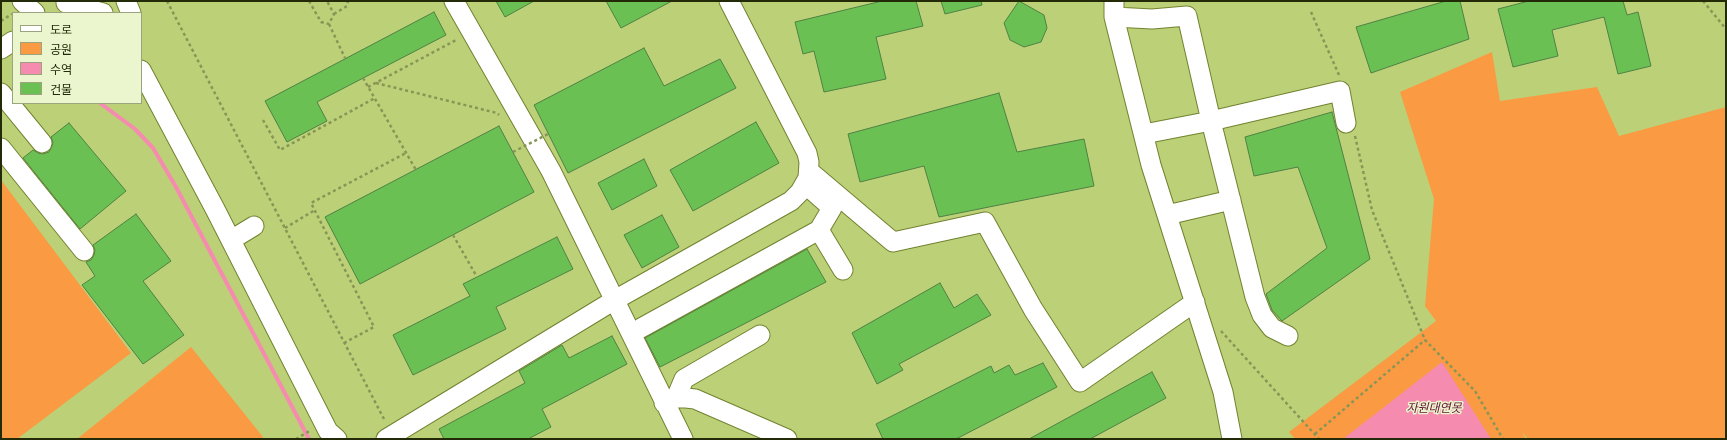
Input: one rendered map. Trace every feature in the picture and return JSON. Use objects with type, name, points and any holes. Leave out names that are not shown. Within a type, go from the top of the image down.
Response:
[{"type":"street","points":[[22,1],[34,12]]},
{"type":"street","points":[[126,1],[131,12]]},
{"type":"street","points":[[454,1],[551,171],[613,301],[670,401],[683,439]]},
{"type":"street","points":[[389,437],[613,301],[791,201],[807,178],[807,153],[729,1]]},
{"type":"street","points":[[62,6],[97,12]]},
{"type":"street","points":[[1232,439],[1224,392],[1151,165],[1114,9],[1152,18],[1187,16],[1254,297],[1262,315],[1272,328],[1288,336]]},
{"type":"street","points":[[1,49],[12,41]]},
{"type":"street","points":[[142,72],[231,240],[328,431],[337,439]]},
{"type":"street","points":[[1144,134],[1211,121],[1340,91],[1350,128]]},
{"type":"street","points":[[1,93],[42,143]]},
{"type":"street","points":[[1,148],[84,251]]},
{"type":"street","points":[[641,328],[819,230],[832,208],[807,178]]},
{"type":"street","points":[[807,178],[893,242],[985,222],[1033,309],[1080,382],[1195,302]]},
{"type":"street","points":[[1167,215],[1231,200]]},
{"type":"street","points":[[231,240],[254,226]]},
{"type":"street","points":[[819,230],[843,270]]},
{"type":"street","points":[[670,401],[684,379],[760,335]]},
{"type":"street","points":[[670,401],[686,398],[695,399],[787,439]]},
{"type":"path","points":[[167,1],[344,343],[389,437]]},
{"type":"path","points":[[309,1],[321,22],[330,24]]},
{"type":"path","points":[[327,1],[334,14]]},
{"type":"path","points":[[345,58],[330,24],[334,14],[347,6],[348,1]]},
{"type":"path","points":[[1703,1],[1726,29]]},
{"type":"path","points":[[1312,12],[1340,78]]},
{"type":"path","points":[[368,87],[465,36]]},
{"type":"path","points":[[363,78],[416,170]]},
{"type":"path","points":[[376,83],[497,112],[501,119]]},
{"type":"path","points":[[263,120],[280,150],[374,98]]},
{"type":"path","points":[[1350,128],[1372,210],[1425,340],[1475,392],[1503,439]]},
{"type":"path","points":[[513,152],[548,134]]},
{"type":"path","points":[[344,343],[374,327],[311,203],[406,153]]},
{"type":"path","points":[[284,228],[315,210]]},
{"type":"path","points":[[452,235],[477,277]]},
{"type":"path","points":[[1221,330],[1319,439]]},
{"type":"path","points":[[1315,434],[1425,340]]},
{"type":"path","points":[[296,439],[315,428]]},
{"type":"shaded area","points":[[1,1],[1726,1],[1726,439],[1,439]]},
{"type":"green space","points":[[1492,52],[1500,101],[1597,87],[1619,136],[1726,107],[1726,439],[1528,439],[1522,432],[1526,439],[1295,439],[1289,432],[1436,321],[1425,306],[1434,199],[1400,92]]},
{"type":"green space","points":[[1,180],[131,353],[17,439],[1,439]]},
{"type":"green space","points":[[191,347],[263,437],[261,439],[77,439]]},
{"type":"water","name":"자원대연못","points":[[1442,362],[1491,439],[1343,439]]},
{"type":"building","points":[[496,1],[534,1],[505,17]]},
{"type":"building","points":[[606,1],[672,1],[621,28]]},
{"type":"building","points":[[882,1],[916,1],[923,26],[876,37],[886,79],[824,92],[814,51],[803,54],[795,22]]},
{"type":"building","points":[[941,1],[981,1],[982,5],[945,14]]},
{"type":"building","points":[[1019,1],[1044,15],[1047,28],[1041,42],[1024,47],[1010,40],[1004,23]]},
{"type":"building","points":[[1446,1],[1460,1],[1469,39],[1371,73],[1356,27]]},
{"type":"building","points":[[1529,1],[1623,1],[1627,15],[1638,12],[1651,66],[1618,74],[1604,17],[1552,30],[1558,56],[1513,67],[1498,9]]},
{"type":"building","points":[[434,12],[446,35],[317,102],[327,121],[287,142],[265,101]]},
{"type":"building","points":[[644,48],[664,86],[720,59],[736,88],[568,173],[534,105]]},
{"type":"building","points":[[999,93],[1017,152],[1084,139],[1094,186],[939,217],[924,166],[860,182],[848,134]]},
{"type":"building","points":[[1332,112],[1370,259],[1282,321],[1272,310],[1266,294],[1327,248],[1298,167],[1254,176],[1245,137]]},
{"type":"building","points":[[756,122],[779,163],[693,211],[670,170]]},
{"type":"building","points":[[69,123],[126,191],[80,229],[23,158],[33,150],[43,154],[49,152],[53,142],[51,137]]},
{"type":"building","points":[[499,126],[534,192],[360,284],[325,217]]},
{"type":"building","points":[[644,159],[657,186],[612,210],[598,183]]},
{"type":"building","points":[[136,214],[171,261],[143,281],[184,335],[143,364],[82,285],[95,276],[86,262],[91,260],[94,255],[95,250],[93,245]]},
{"type":"building","points":[[662,215],[679,247],[642,268],[624,235]]},
{"type":"building","points":[[557,237],[573,269],[496,307],[506,329],[413,375],[393,335],[470,296],[463,284]]},
{"type":"building","points":[[807,249],[826,282],[660,367],[645,338]]},
{"type":"building","points":[[940,283],[954,308],[977,294],[991,315],[899,364],[903,370],[877,384],[852,333]]},
{"type":"building","points":[[612,336],[627,364],[542,409],[551,427],[528,439],[444,439],[439,429],[525,383],[519,371],[562,345],[569,358]]},
{"type":"building","points":[[1043,363],[1057,387],[956,439],[883,439],[876,424],[991,366],[994,373],[1009,365],[1015,375]]},
{"type":"building","points":[[1152,372],[1166,398],[1090,439],[1029,439]]},
{"type":"waterway","points":[[101,104],[135,129],[153,148],[176,187],[309,439]]}]
